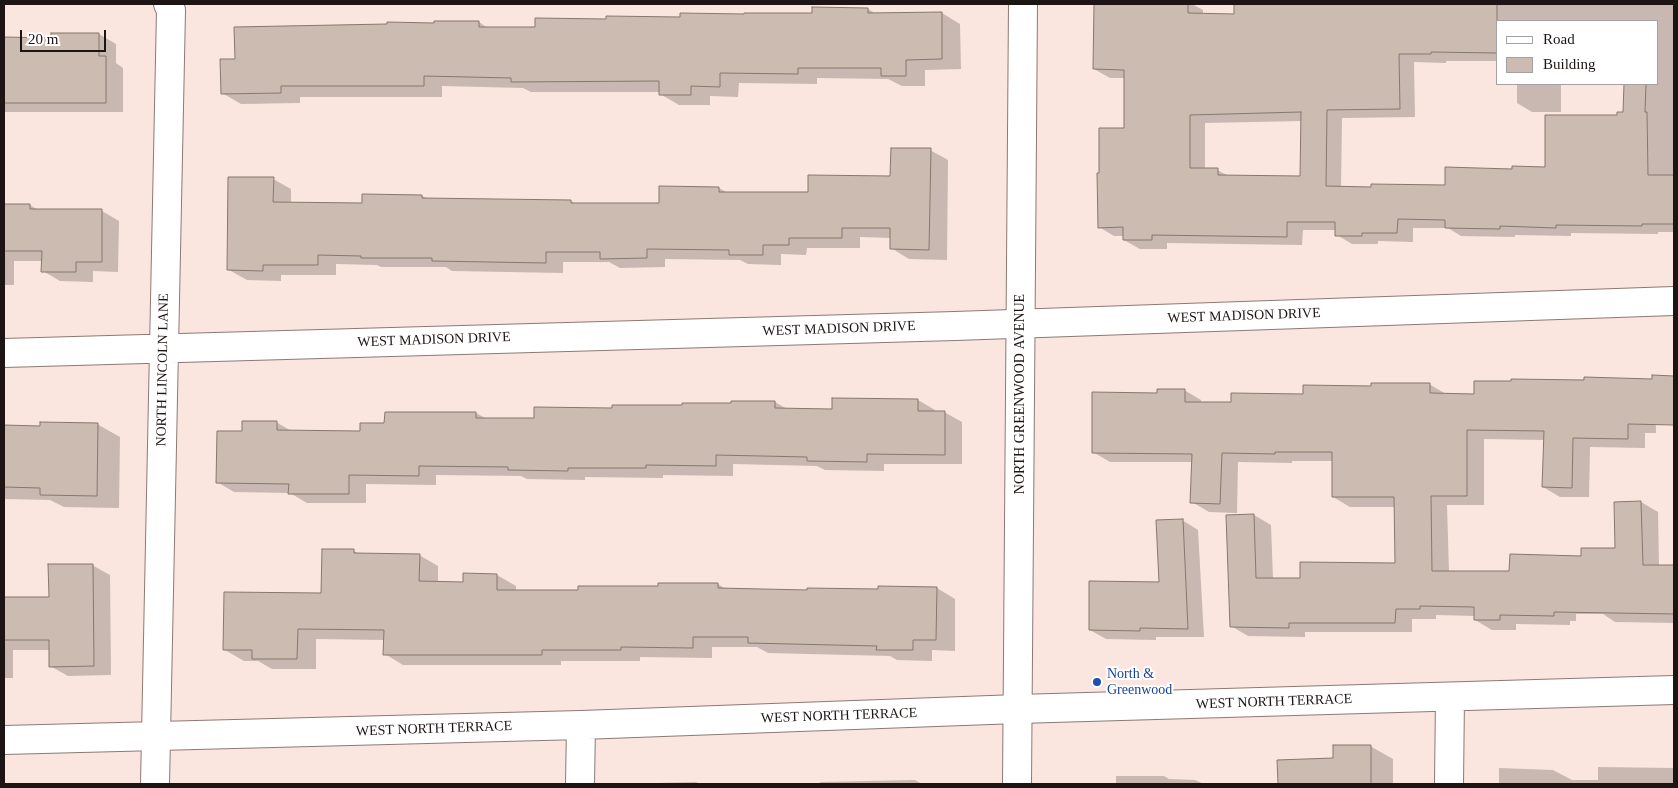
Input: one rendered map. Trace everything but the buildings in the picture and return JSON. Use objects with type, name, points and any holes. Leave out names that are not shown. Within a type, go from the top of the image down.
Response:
[{"type":"street","name":"NORTH LINCOLN LANE","points":[[155,784],[171,10],[168,4]]},
{"type":"street","name":"NORTH GREENWOOD AVENUE","points":[[1017,784],[1023,4]]},
{"type":"street","name":"WEST MADISON DRIVE","points":[[4,353],[1020,323],[1674,301]]},
{"type":"street","name":"WEST NORTH TERRACE","points":[[4,740],[581,725],[1018,709],[1674,690]]},
{"type":"street","points":[[1449,784],[1450,697]]},
{"type":"street","points":[[580,784],[581,725]]},
{"type":"place","name":"North & Greenwood","points":[[1097,682]]}]
